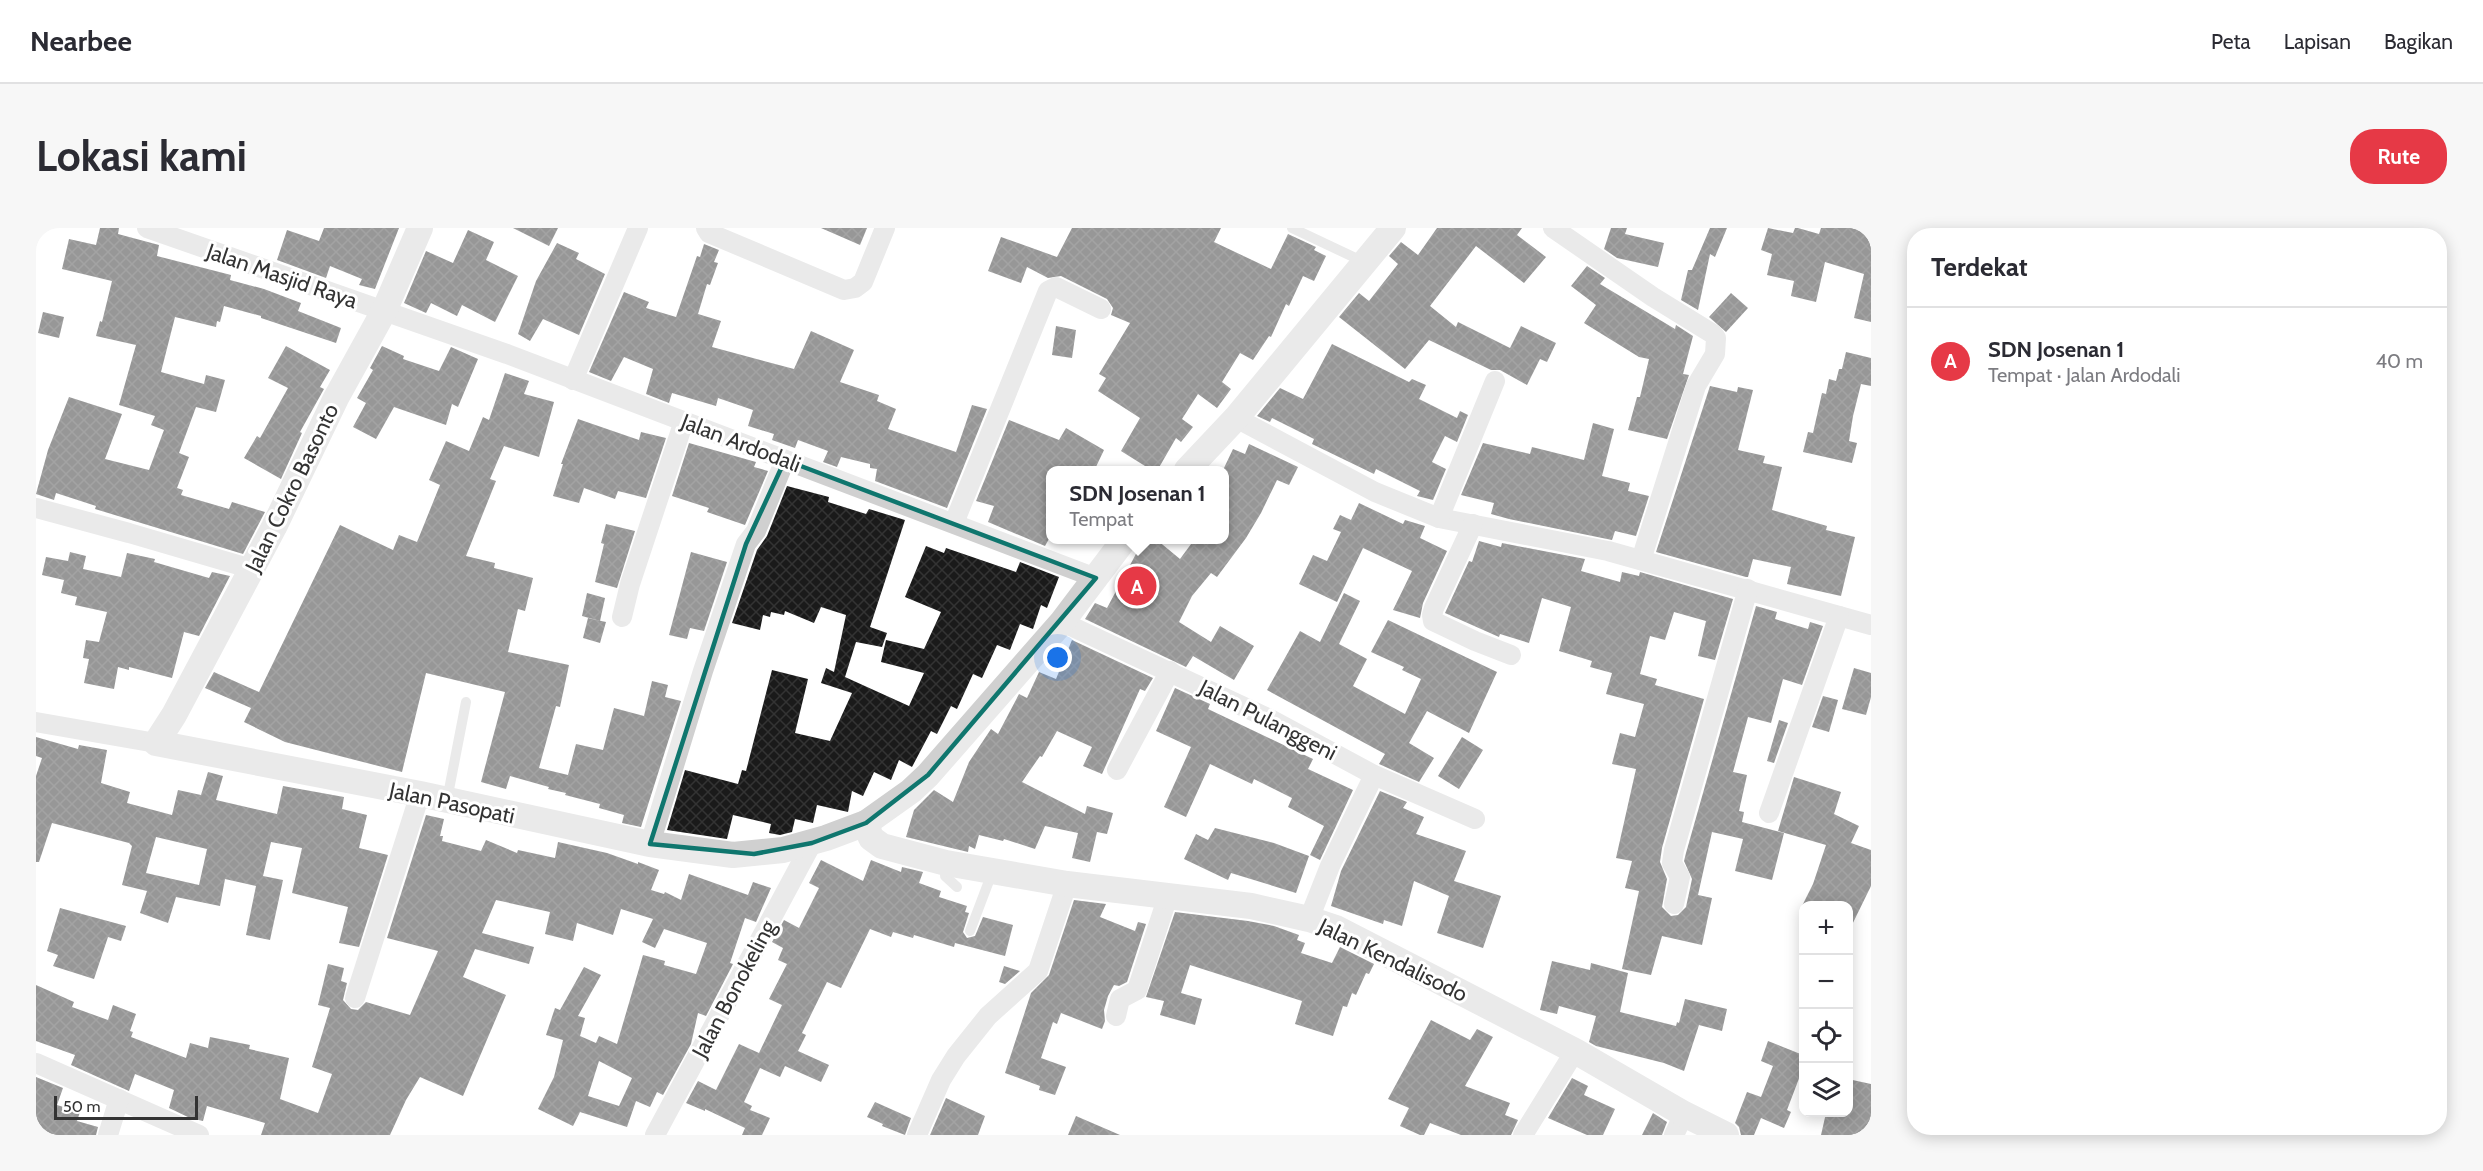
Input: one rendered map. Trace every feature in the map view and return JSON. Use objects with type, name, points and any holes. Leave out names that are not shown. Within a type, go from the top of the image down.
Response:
[{"type":"street","name":"Jalan Masjid Raya","points":[[147,228],[384,311]]},
{"type":"street","name":"Jalan Cokro Basonto","points":[[156,743],[174,716],[252,569],[336,398],[384,311],[420,228]]},
{"type":"street","points":[[573,380],[638,228]]},
{"type":"street","points":[[706,228],[709,233],[844,290],[855,288],[863,282],[885,228]]},
{"type":"street","points":[[1192,466],[1236,418],[1393,228]]},
{"type":"street","points":[[1553,228],[1716,338],[1715,354],[1696,386],[1641,560]]},
{"type":"street","points":[[954,523],[1048,291],[1056,287],[1101,309]]},
{"type":"street","name":"Jalan Ardodali","points":[[384,311],[684,421],[1096,578]]},
{"type":"street","points":[[1439,518],[1495,381]]},
{"type":"street","points":[[1236,418],[1375,492],[1439,518],[1608,551],[1871,625]]},
{"type":"street","points":[[622,617],[630,584],[684,421]]},
{"type":"street","points":[[650,844],[703,671],[746,544],[756,531],[785,460]]},
{"type":"street","points":[[36,508],[252,569]]},
{"type":"street","points":[[1473,524],[1434,608],[1433,621],[1511,655]]},
{"type":"street","name":"Jalan Pasopati","points":[[36,722],[420,794],[650,844],[733,855],[783,850],[812,843],[866,823],[911,791],[1062,622],[1121,544]]},
{"type":"street","points":[[1674,904],[1680,877],[1672,863],[1674,850],[1748,589]]},
{"type":"street","points":[[1769,813],[1839,616]]},
{"type":"street","name":"Jalan Pulanggeni","points":[[1062,622],[1272,720],[1374,775],[1475,819]]},
{"type":"street","points":[[1117,770],[1170,671]]},
{"type":"street","points":[[1309,919],[1330,866],[1374,775]]},
{"type":"street","points":[[355,998],[420,794]]},
{"type":"street","name":"Jalan Kendalisodo","points":[[866,823],[871,838],[882,846],[946,863],[992,873],[1067,884],[1251,906],[1309,919],[1336,928],[1575,1052],[1679,1124],[1726,1135]]},
{"type":"street","name":"Jalan Bonokeling","points":[[655,1135],[812,843]]},
{"type":"street","points":[[916,1135],[956,1056],[988,1016],[1038,970],[1067,884]]},
{"type":"street","points":[[1116,1016],[1120,999],[1137,990],[1168,896]]},
{"type":"street","points":[[1523,1135],[1575,1052]]},
{"type":"street","points":[[36,1063],[198,1135]]},
{"type":"street","points":[[108,1135],[119,1099]]},
{"type":"lane","points":[[1292,228],[1364,262]]},
{"type":"lane","points":[[447,800],[466,702]]},
{"type":"lane","points":[[946,863],[945,876],[957,887]]},
{"type":"lane","points":[[970,931],[992,873]]},
{"type":"highlighted area","points":[[785,460],[1096,578],[928,775],[866,823],[812,843],[754,854],[650,844],[746,544]]},
{"type":"building","points":[[100,228],[119,228],[118,234],[159,245],[157,256],[231,275],[230,280],[264,289],[301,303],[298,311],[341,328],[336,343],[261,318],[261,316],[224,306],[220,322],[217,321],[216,327],[175,317],[161,372],[204,384],[206,375],[225,380],[216,412],[196,407],[179,453],[189,457],[177,488],[183,490],[181,495],[229,509],[232,502],[265,512],[243,554],[95,509],[96,506],[56,493],[54,500],[36,494],[48,450],[69,397],[122,414],[105,459],[149,470],[164,430],[151,425],[155,416],[119,405],[136,345],[96,336],[100,321],[102,322],[112,281],[62,269],[69,239],[96,245]]},
{"type":"building","points":[[324,228],[399,228],[375,289],[359,285],[362,279],[330,266],[326,278],[277,260],[287,230],[319,241]]},
{"type":"building","points":[[513,228],[558,228],[549,246]]},
{"type":"building","points":[[821,228],[867,228],[860,245]]},
{"type":"building","points":[[1072,228],[1221,228],[1214,242],[1271,269],[1288,234],[1316,247],[1314,250],[1326,256],[1314,281],[1303,276],[1289,306],[1286,304],[1271,337],[1269,336],[1253,360],[1240,353],[1222,382],[1231,389],[1217,408],[1198,394],[1182,419],[1193,427],[1181,442],[1176,438],[1160,466],[1145,466],[1121,451],[1140,418],[1098,391],[1106,378],[1099,374],[1130,323],[1111,315],[1113,308],[1107,299],[1061,276],[1048,278],[1027,267],[1021,283],[988,271],[1001,237],[1057,257]]},
{"type":"building","points":[[1437,228],[1522,228],[1517,235],[1546,257],[1524,283],[1476,246],[1430,306],[1456,327],[1458,322],[1510,348],[1521,326],[1556,343],[1547,362],[1540,359],[1527,385],[1500,370],[1491,370],[1429,340],[1405,369],[1339,317],[1359,293],[1369,301],[1398,264],[1389,256],[1401,242],[1418,255]]},
{"type":"building","points":[[1611,228],[1627,228],[1625,234],[1664,243],[1658,267],[1617,258],[1604,249]]},
{"type":"building","points":[[1710,228],[1727,228],[1715,257],[1710,254],[1698,310],[1681,300],[1688,270],[1692,270]]},
{"type":"building","points":[[1768,228],[1793,233],[1795,228],[1798,228],[1819,234],[1821,228],[1871,228],[1871,322],[1854,318],[1864,274],[1825,262],[1816,302],[1791,296],[1794,281],[1767,275],[1772,254],[1761,250]]},
{"type":"building","points":[[468,230],[494,242],[486,260],[518,276],[495,322],[462,305],[457,316],[431,303],[426,313],[404,303],[426,251],[453,263]]},
{"type":"building","points":[[557,243],[579,253],[576,259],[605,274],[579,335],[543,319],[530,341],[518,334],[536,281]]},
{"type":"building","points":[[704,244],[719,250],[714,262],[718,263],[710,285],[707,284],[698,314],[721,321],[712,347],[794,369],[811,331],[854,350],[840,382],[879,395],[877,401],[896,409],[888,429],[956,452],[972,405],[987,409],[947,508],[875,481],[877,469],[870,468],[870,464],[841,457],[837,467],[823,462],[828,451],[798,440],[795,448],[772,440],[774,434],[748,426],[753,410],[718,398],[716,406],[672,393],[669,403],[646,394],[653,369],[624,357],[611,381],[589,372],[624,292],[649,302],[646,308],[676,317],[697,256],[700,257]]},
{"type":"building","points":[[1587,266],[1605,278],[1600,284],[1675,329],[1676,325],[1693,336],[1683,374],[1689,375],[1667,439],[1628,430],[1637,397],[1640,397],[1649,359],[1639,357],[1584,323],[1596,305],[1571,286]]},
{"type":"building","points":[[1731,293],[1748,308],[1726,332],[1709,317]]},
{"type":"building","points":[[43,312],[64,317],[59,338],[38,333]]},
{"type":"building","points":[[1056,326],[1076,330],[1072,358],[1052,355]]},
{"type":"building","points":[[1332,344],[1409,382],[1412,379],[1426,385],[1419,399],[1457,418],[1460,411],[1468,415],[1457,442],[1445,436],[1432,462],[1446,469],[1433,500],[1417,496],[1420,491],[1376,469],[1374,474],[1312,444],[1314,439],[1272,418],[1270,422],[1257,416],[1280,388],[1303,399]]},
{"type":"building","points":[[286,346],[330,370],[320,387],[324,389],[300,432],[302,433],[281,479],[244,458],[257,436],[260,438],[288,388],[268,378]]},
{"type":"building","points":[[382,346],[404,356],[403,359],[439,371],[451,347],[478,359],[458,407],[452,404],[446,425],[394,407],[376,439],[353,427],[366,403],[357,398],[373,370],[370,368]]},
{"type":"building","points":[[1846,352],[1871,358],[1871,386],[1861,384],[1853,416],[1849,441],[1857,443],[1852,463],[1803,452],[1808,432],[1813,433],[1822,393],[1826,394],[1829,379],[1836,381]]},
{"type":"building","points":[[505,373],[529,381],[524,394],[554,402],[539,457],[504,446],[490,479],[496,481],[466,556],[495,563],[494,568],[533,578],[525,611],[518,609],[508,652],[569,665],[560,707],[556,706],[539,768],[568,775],[576,744],[603,750],[614,708],[644,716],[652,681],[668,685],[665,697],[681,701],[641,827],[622,823],[624,815],[599,808],[600,804],[565,795],[566,793],[548,789],[549,787],[510,776],[506,789],[481,782],[505,692],[426,673],[402,772],[285,742],[244,722],[251,708],[205,688],[214,672],[259,692],[340,525],[393,550],[399,535],[417,542],[440,485],[429,480],[446,441],[469,451],[483,417],[489,420]]},
{"type":"building","points":[[1710,386],[1737,392],[1738,387],[1753,390],[1738,450],[1765,456],[1763,463],[1782,467],[1772,510],[1827,526],[1826,530],[1855,537],[1841,596],[1787,584],[1791,567],[1753,559],[1748,577],[1746,577],[1656,552]]},
{"type":"building","points":[[578,419],[639,440],[641,432],[666,438],[646,498],[618,491],[615,499],[584,488],[579,503],[553,496],[563,464],[561,464]]},
{"type":"building","points":[[1009,420],[1059,440],[1066,428],[1104,450],[1096,466],[1046,466],[1045,546],[988,522],[994,506],[976,501]]},
{"type":"building","points":[[1593,423],[1614,429],[1602,476],[1630,483],[1628,491],[1649,496],[1636,536],[1615,531],[1612,540],[1509,519],[1491,514],[1494,503],[1461,495],[1483,443],[1530,454],[1532,447],[1584,460]]},
{"type":"building","points":[[689,443],[756,462],[754,467],[768,471],[745,525],[707,512],[709,508],[672,496]]},
{"type":"building","points":[[1249,444],[1298,467],[1289,485],[1277,480],[1246,538],[1217,577],[1211,573],[1192,596],[1179,622],[1211,642],[1220,626],[1254,646],[1234,680],[1193,656],[1186,667],[1085,619],[1095,603],[1107,608],[1137,552],[1144,544],[1162,544],[1180,559],[1191,544],[1229,544],[1229,466],[1225,466],[1233,449],[1245,454]]},
{"type":"building","points":[[787,486],[829,497],[828,502],[866,514],[869,509],[905,520],[870,627],[887,633],[882,647],[856,642],[845,677],[909,706],[924,673],[881,662],[886,640],[924,649],[941,612],[905,597],[926,546],[944,553],[946,548],[1016,572],[1020,562],[1059,577],[1047,608],[1041,605],[1033,629],[1020,624],[1010,650],[997,645],[982,678],[973,674],[957,709],[951,706],[937,734],[931,731],[912,767],[899,760],[891,780],[874,772],[863,796],[852,791],[848,812],[817,805],[813,823],[795,819],[792,832],[780,835],[769,833],[771,824],[733,815],[727,839],[667,830],[685,770],[738,784],[742,770],[746,771],[772,670],[808,679],[795,733],[830,741],[852,693],[821,683],[826,668],[834,672],[846,615],[821,607],[814,623],[785,611],[784,615],[771,612],[770,617],[763,615],[760,630],[732,623],[757,550],[767,536]]},
{"type":"building","points":[[1359,503],[1403,524],[1405,520],[1425,526],[1420,538],[1447,551],[1423,603],[1420,618],[1393,610],[1412,571],[1363,548],[1337,602],[1299,584],[1313,555],[1327,561],[1341,532],[1333,529],[1340,515],[1351,520]]},
{"type":"building","points":[[606,524],[635,531],[617,588],[595,582]]},
{"type":"building","points":[[1479,541],[1501,547],[1502,543],[1585,559],[1581,571],[1620,582],[1622,572],[1639,576],[1640,572],[1733,599],[1715,660],[1698,656],[1706,621],[1674,612],[1665,640],[1650,636],[1640,674],[1657,679],[1655,685],[1704,699],[1662,848],[1660,862],[1667,879],[1662,907],[1671,916],[1678,915],[1686,907],[1692,879],[1684,861],[1756,606],[1777,612],[1775,619],[1808,629],[1810,622],[1823,626],[1802,685],[1783,679],[1771,723],[1748,717],[1733,772],[1747,775],[1739,811],[1744,812],[1742,822],[1784,833],[1772,880],[1735,871],[1743,839],[1712,832],[1698,895],[1712,898],[1702,945],[1662,936],[1651,975],[1622,969],[1639,891],[1625,888],[1632,861],[1616,858],[1636,769],[1612,764],[1620,733],[1635,737],[1644,704],[1606,694],[1612,673],[1590,667],[1592,661],[1559,651],[1571,607],[1542,598],[1529,643],[1500,634],[1499,637],[1445,613],[1469,561],[1472,562]]},
{"type":"building","points":[[70,552],[86,556],[83,569],[121,577],[127,553],[155,559],[154,562],[209,578],[212,572],[230,576],[199,636],[184,632],[172,678],[129,667],[129,670],[118,667],[114,689],[84,683],[89,659],[83,658],[86,640],[99,642],[107,612],[75,605],[77,597],[61,593],[64,580],[42,575],[46,557],[68,561]]},
{"type":"building","points":[[691,552],[727,562],[704,631],[690,628],[687,639],[669,635]]},
{"type":"building","points":[[587,593],[605,598],[600,621],[582,616]]},
{"type":"building","points":[[1344,593],[1360,601],[1339,644],[1367,659],[1353,686],[1405,714],[1421,679],[1402,670],[1404,667],[1371,652],[1388,620],[1497,672],[1469,733],[1427,711],[1409,743],[1434,758],[1419,782],[1379,764],[1385,754],[1267,690],[1300,631],[1320,642]]},
{"type":"building","points":[[588,618],[606,622],[600,643],[583,638]]},
{"type":"building","points":[[1072,640],[1153,678],[1145,691],[1140,689],[1102,774],[1083,766],[1092,747],[1057,731],[1042,757],[1040,756],[1022,782],[1085,814],[1087,806],[1113,813],[1107,834],[1097,832],[1090,862],[1072,858],[1078,833],[1045,826],[1035,849],[1004,839],[1003,841],[979,835],[975,849],[969,846],[968,852],[906,837],[914,810],[934,790],[953,802],[969,762],[991,729],[998,734],[1019,694],[1027,698],[1039,672],[1056,679]]},
{"type":"building","points":[[1854,668],[1871,673],[1871,697],[1866,715],[1842,709]]},
{"type":"building","points":[[1175,688],[1210,704],[1208,709],[1313,759],[1308,769],[1353,790],[1320,860],[1310,855],[1324,826],[1288,807],[1292,798],[1254,779],[1252,784],[1210,764],[1186,817],[1164,807],[1191,747],[1156,731]]},
{"type":"building","points":[[1823,696],[1838,700],[1829,732],[1812,727]]},
{"type":"building","points":[[1779,720],[1788,723],[1774,763],[1767,761]]},
{"type":"building","points":[[36,737],[78,749],[79,745],[107,750],[101,783],[130,792],[127,803],[172,815],[178,790],[201,795],[208,772],[223,776],[216,800],[277,814],[283,786],[344,797],[342,809],[367,815],[359,848],[388,855],[359,947],[339,943],[348,907],[292,893],[302,848],[271,842],[263,876],[283,880],[270,940],[246,935],[256,886],[225,879],[220,906],[176,897],[168,923],[140,913],[147,891],[122,885],[132,846],[129,843],[52,823],[39,862],[36,862],[36,776],[42,758],[36,756]],"holes":[[[156,837],[207,849],[199,885],[146,873]]]},
{"type":"building","points":[[1462,737],[1483,750],[1459,789],[1438,776]]},
{"type":"building","points":[[1794,777],[1841,792],[1834,814],[1859,826],[1851,843],[1871,850],[1871,886],[1853,923],[1853,901],[1804,901],[1813,884],[1826,845],[1778,831]]},
{"type":"building","points":[[1380,791],[1407,802],[1403,808],[1424,817],[1416,834],[1466,851],[1454,881],[1501,896],[1483,948],[1437,933],[1449,896],[1414,881],[1402,926],[1384,920],[1383,924],[1331,906],[1341,871]]},
{"type":"building","points":[[426,815],[444,819],[440,836],[443,836],[442,841],[481,851],[486,840],[517,853],[518,850],[555,858],[558,842],[607,853],[638,864],[638,862],[659,870],[651,890],[664,894],[665,892],[681,900],[689,874],[748,895],[753,882],[771,888],[756,922],[745,918],[730,963],[733,964],[706,1016],[698,1013],[691,1044],[663,1095],[657,1092],[650,1107],[636,1101],[627,1127],[580,1112],[573,1126],[538,1109],[554,1077],[563,1040],[546,1035],[555,1008],[560,1010],[584,967],[601,975],[578,1016],[585,1018],[580,1036],[596,1043],[599,1036],[617,1044],[643,955],[665,961],[664,965],[696,974],[707,943],[664,929],[655,948],[642,942],[653,919],[621,909],[613,935],[577,923],[573,941],[545,934],[550,912],[496,900],[482,933],[534,947],[529,964],[475,949],[463,977],[506,995],[463,1096],[420,1077],[406,1100],[390,1135],[261,1135],[265,1123],[207,1106],[203,1121],[190,1118],[169,1108],[174,1090],[135,1074],[129,1091],[71,1065],[75,1055],[36,1041],[36,985],[74,1002],[72,1007],[108,1020],[113,1005],[136,1014],[130,1031],[133,1032],[131,1037],[186,1058],[190,1043],[208,1048],[210,1037],[250,1045],[249,1049],[289,1058],[280,1099],[318,1113],[332,1074],[312,1067],[330,1008],[318,1005],[328,964],[344,968],[341,981],[347,983],[343,1000],[351,1009],[358,1010],[366,1002],[410,1015],[438,951],[387,938]],"holes":[[[599,1061],[632,1078],[619,1106],[588,1096]]]},
{"type":"building","points":[[1215,828],[1274,843],[1309,856],[1296,893],[1231,873],[1228,880],[1184,859],[1196,834],[1208,840]]},
{"type":"building","points":[[821,860],[863,881],[871,860],[901,872],[902,867],[923,872],[919,883],[941,891],[939,897],[967,906],[965,912],[969,913],[963,932],[967,938],[975,936],[983,917],[1013,925],[1005,956],[955,943],[954,947],[914,935],[913,938],[893,932],[891,937],[870,929],[841,988],[827,982],[802,1033],[806,1035],[798,1051],[829,1065],[821,1082],[785,1066],[780,1077],[760,1068],[744,1102],[752,1106],[750,1110],[770,1118],[762,1135],[742,1135],[745,1128],[705,1109],[705,1111],[686,1103],[698,1081],[716,1090],[739,1044],[759,1053],[782,1005],[769,999],[787,964],[778,960],[783,948],[772,942],[784,920],[799,928],[819,888],[809,883]]},
{"type":"building","points":[[1074,900],[1106,904],[1100,917],[1135,931],[1138,922],[1146,924],[1127,982],[1119,986],[1114,985],[1108,996],[1102,1029],[1061,1013],[1057,1024],[1053,1022],[1041,1058],[1066,1067],[1055,1095],[1039,1090],[1040,1086],[1005,1073],[1031,993],[1049,975]]},
{"type":"building","points":[[60,908],[126,926],[121,941],[108,937],[94,979],[53,966],[58,955],[47,951]]},
{"type":"building","points":[[1175,912],[1274,926],[1299,935],[1297,940],[1305,943],[1301,953],[1332,963],[1340,947],[1374,964],[1369,974],[1366,973],[1356,995],[1352,993],[1347,1007],[1343,1006],[1333,1036],[1295,1024],[1302,1001],[1190,965],[1181,993],[1202,999],[1195,1025],[1160,1015],[1164,1001],[1146,997]]},
{"type":"building","points":[[1552,961],[1590,970],[1591,963],[1628,973],[1620,1012],[1676,1026],[1677,1022],[1679,1023],[1685,999],[1727,1009],[1722,1031],[1699,1025],[1684,1071],[1664,1063],[1596,1046],[1589,1042],[1596,1016],[1559,1006],[1557,1014],[1540,1010]]},
{"type":"building","points":[[1004,966],[1020,971],[1005,984],[999,982]]},
{"type":"building","points":[[1431,1020],[1470,1040],[1477,1029],[1493,1037],[1465,1086],[1510,1103],[1505,1115],[1518,1120],[1511,1135],[1461,1135],[1430,1123],[1424,1135],[1420,1135],[1400,1126],[1409,1108],[1388,1099]]},
{"type":"building","points":[[1768,1041],[1799,1053],[1799,1078],[1787,1110],[1791,1112],[1784,1128],[1761,1118],[1754,1135],[1741,1135],[1735,1123],[1747,1092],[1761,1097],[1773,1066],[1761,1061]]},
{"type":"building","points":[[36,1077],[63,1088],[57,1105],[80,1112],[77,1121],[98,1127],[96,1135],[48,1135],[36,1130]]},
{"type":"building","points":[[1572,1078],[1588,1086],[1584,1095],[1615,1109],[1603,1135],[1587,1135],[1548,1118]]},
{"type":"building","points":[[1853,1080],[1871,1084],[1871,1135],[1821,1135],[1825,1117],[1853,1117]]},
{"type":"building","points":[[946,1098],[985,1116],[978,1135],[930,1135]]},
{"type":"building","points":[[875,1102],[911,1118],[905,1135],[867,1117]]},
{"type":"building","points":[[1653,1113],[1667,1122],[1662,1135],[1642,1135]]},
{"type":"building","points":[[1076,1116],[1120,1135],[1068,1135]]},
{"type":"place","name":"SDN Josenan 1","points":[[1137,586]]}]
